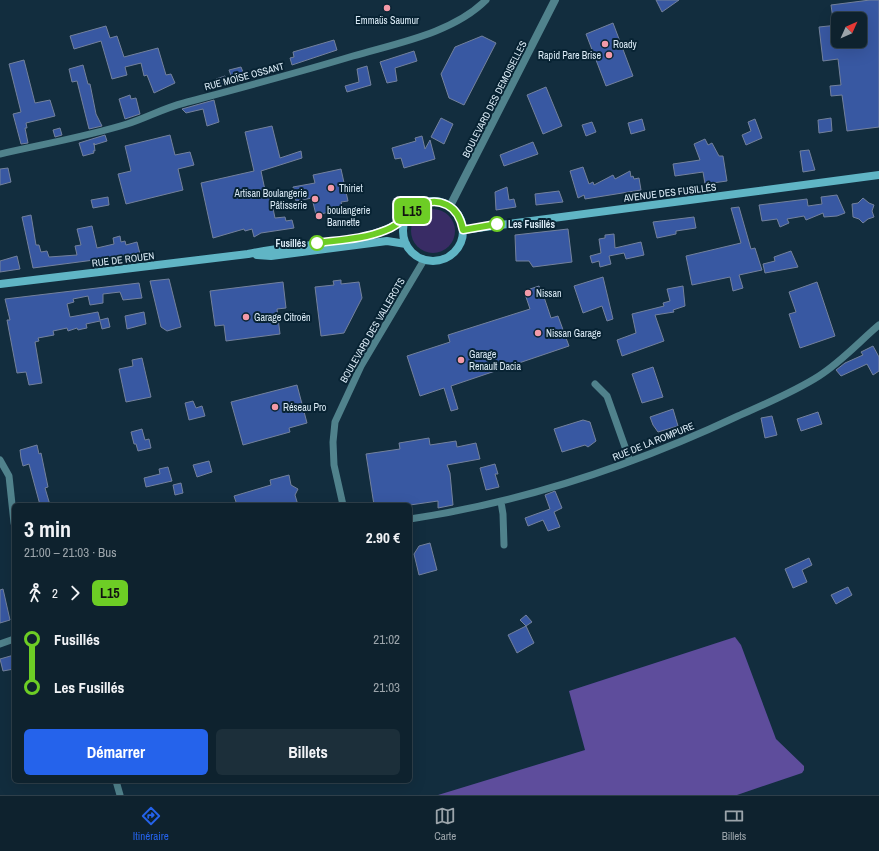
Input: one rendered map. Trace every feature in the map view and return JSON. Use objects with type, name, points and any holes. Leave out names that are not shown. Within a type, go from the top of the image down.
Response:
[{"type":"main road","name":"AVENUE DES FUSILLÉS","points":[[463,230],[879,175]]},
{"type":"main road","points":[[431,201],[441,202],[450,206],[459,216],[463,230],[460,246],[452,255],[441,260],[424,260],[417,256],[406,244],[404,236],[406,219],[414,208],[422,203],[431,201]]},
{"type":"main road","name":"RUE DE ROUEN","points":[[0,284],[248,254],[270,249],[371,235],[390,229],[406,219]]},
{"type":"main road","name":"RUE DE ROUEN","points":[[248,254],[271,256],[387,241],[406,244]]},
{"type":"street","name":"RUE MOÏSE OSSANT","points":[[0,154],[86,136],[129,123],[182,103],[254,85],[388,46],[458,21],[473,12],[486,0]]},
{"type":"street","name":"BOULEVARD DES DEMOISELLES","points":[[450,206],[555,0]]},
{"type":"street","name":"BOULEVARD DES VALLEROTS","points":[[343,503],[334,465],[333,442],[335,422],[361,366],[424,260]]},
{"type":"street","name":"RUE DE LA ROMPURE","points":[[412,519],[501,502],[630,461],[721,424],[818,376],[835,365],[879,325]]},
{"type":"street","points":[[595,384],[607,396],[630,461]]},
{"type":"street","points":[[0,460],[9,476],[12,504]]},
{"type":"street","points":[[501,502],[504,545]]},
{"type":"street","points":[[0,644],[12,640]]},
{"type":"street","points":[[117,783],[120,795]]},
{"type":"shaded area","points":[[437,209],[442,210],[449,215],[454,222],[454,240],[449,247],[442,252],[429,253],[424,252],[417,247],[412,240],[411,227],[412,222],[417,215],[424,210]]},
{"type":"shaded area","points":[[735,637],[741,645],[776,739],[804,766],[802,773],[737,795],[438,795],[585,750],[569,691]]},
{"type":"building","points":[[656,0],[679,0],[662,12]]},
{"type":"building","points":[[879,0],[879,127],[847,131],[842,95],[831,96],[830,86],[841,85],[838,59],[823,61],[819,27],[831,26],[831,48],[867,48],[867,12],[832,12],[831,5]]},
{"type":"building","name":"Roady","points":[[613,23],[633,76],[606,86],[586,34]]},
{"type":"building","points":[[106,26],[110,38],[117,36],[124,57],[158,48],[166,75],[171,74],[175,83],[154,93],[147,75],[144,76],[141,63],[125,67],[127,75],[112,79],[101,41],[74,49],[70,36]]},
{"type":"building","points":[[482,36],[496,43],[464,105],[449,98],[441,74],[455,47]]},
{"type":"building","points":[[334,40],[337,50],[292,65],[290,58],[294,57],[293,52]]},
{"type":"building","points":[[414,51],[417,61],[395,68],[397,81],[387,83],[380,62]]},
{"type":"building","points":[[24,60],[35,103],[50,100],[55,116],[26,123],[27,128],[25,128],[28,143],[21,144],[13,114],[21,112],[9,64]]},
{"type":"building","points":[[83,65],[88,84],[90,84],[96,114],[102,126],[89,129],[77,81],[72,82],[69,69]]},
{"type":"building","points":[[367,66],[371,85],[347,92],[345,86],[359,82],[357,69]]},
{"type":"building","points":[[241,67],[245,77],[233,81],[229,70]]},
{"type":"building","points":[[225,76],[227,83],[219,86],[216,79]]},
{"type":"building","points":[[546,87],[562,126],[543,134],[527,95]]},
{"type":"building","points":[[130,95],[131,99],[136,98],[140,114],[125,119],[119,99]]},
{"type":"building","points":[[214,100],[219,122],[207,126],[203,109],[186,113],[182,109]]},
{"type":"building","points":[[441,118],[453,124],[444,144],[431,137]]},
{"type":"building","points":[[831,118],[832,131],[819,133],[818,120]]},
{"type":"building","points":[[642,119],[645,130],[631,134],[628,123]]},
{"type":"building","points":[[755,119],[762,138],[746,145],[742,135],[751,131],[748,122]]},
{"type":"building","points":[[592,122],[596,132],[586,136],[582,125]]},
{"type":"building","points":[[272,126],[280,158],[301,151],[302,158],[261,171],[266,195],[270,194],[275,218],[285,217],[286,221],[292,220],[294,228],[261,233],[254,237],[252,229],[245,231],[244,229],[213,238],[201,183],[254,171],[245,132]]},
{"type":"building","points":[[60,128],[62,135],[55,137],[53,130]]},
{"type":"building","points":[[105,135],[107,141],[94,145],[94,153],[83,156],[79,143]]},
{"type":"building","points":[[170,135],[175,155],[190,152],[194,165],[178,169],[183,190],[126,204],[118,174],[131,171],[125,146]]},
{"type":"building","points":[[422,136],[425,149],[430,140],[435,159],[404,168],[401,158],[395,159],[392,148],[416,141],[415,138]]},
{"type":"building","points":[[705,139],[708,145],[712,143],[719,156],[723,156],[727,181],[705,184],[703,172],[675,176],[673,164],[700,160],[694,144]]},
{"type":"building","points":[[533,142],[538,154],[504,166],[500,155]]},
{"type":"building","points":[[809,150],[815,170],[803,172],[800,151]]},
{"type":"building","points":[[583,167],[589,184],[593,182],[594,185],[613,175],[615,179],[630,171],[631,177],[633,176],[634,179],[639,178],[641,190],[585,199],[584,195],[578,198],[570,171]]},
{"type":"building","points":[[8,168],[11,182],[0,185],[0,169]]},
{"type":"building","name":"Thiriet","points":[[341,169],[348,201],[341,202],[343,209],[316,215],[312,198],[296,201],[293,187],[315,183],[313,175]]},
{"type":"building","points":[[507,187],[509,200],[514,199],[516,207],[496,210],[495,192]]},
{"type":"building","points":[[559,191],[563,202],[536,205],[535,194]]},
{"type":"building","points":[[837,195],[845,213],[837,216],[824,217],[823,213],[806,220],[804,216],[787,219],[789,223],[780,227],[777,219],[762,221],[759,205],[807,199],[808,206],[822,204],[821,197]]},
{"type":"building","points":[[108,197],[109,205],[93,208],[91,200]]},
{"type":"building","points":[[863,198],[874,205],[872,211],[874,217],[863,223],[859,219],[853,217],[852,204],[858,203]]},
{"type":"building","points":[[739,207],[751,249],[755,248],[762,270],[739,275],[743,288],[733,291],[730,277],[692,285],[686,256],[741,243],[731,208]]},
{"type":"building","points":[[31,215],[36,245],[39,245],[41,252],[47,251],[49,257],[77,255],[75,246],[81,245],[77,229],[92,226],[97,248],[114,244],[113,238],[120,236],[121,242],[125,241],[126,245],[137,242],[140,254],[33,268],[22,217]]},
{"type":"building","points":[[694,217],[696,228],[676,231],[676,234],[657,238],[653,222]]},
{"type":"building","points":[[568,229],[572,262],[533,267],[529,261],[516,261],[515,235]]},
{"type":"building","points":[[614,234],[615,248],[641,242],[644,255],[626,259],[624,253],[609,256],[611,264],[600,267],[599,261],[592,263],[590,256],[601,253],[599,239],[605,238],[605,235]]},
{"type":"building","points":[[791,251],[798,267],[765,273],[763,264],[775,261],[774,257]]},
{"type":"building","points":[[17,256],[20,269],[0,272],[0,261]]},
{"type":"building","points":[[603,277],[613,319],[607,321],[602,306],[583,313],[574,286]]},
{"type":"building","points":[[169,279],[181,327],[167,331],[161,327],[150,281]]},
{"type":"building","points":[[341,280],[341,284],[359,282],[362,298],[344,333],[321,336],[315,287],[334,285],[333,281]]},
{"type":"building","name":"Garage Citroën","points":[[283,282],[286,308],[277,309],[280,334],[226,341],[224,325],[215,326],[210,291]]},
{"type":"building","points":[[817,282],[835,336],[800,348],[789,314],[796,312],[789,292]]},
{"type":"building","points":[[139,283],[142,298],[123,300],[120,292],[103,294],[103,303],[90,305],[88,296],[73,299],[74,302],[67,304],[70,317],[98,312],[100,320],[108,318],[110,327],[102,329],[100,321],[86,324],[87,328],[78,330],[77,328],[68,331],[67,328],[53,331],[54,335],[38,338],[39,341],[35,342],[42,383],[29,385],[26,372],[17,373],[7,320],[10,320],[5,299]]},
{"type":"building","points":[[539,286],[551,318],[558,316],[569,346],[451,386],[458,409],[451,411],[444,388],[420,396],[407,356],[450,342],[448,335],[530,309],[524,291]]},
{"type":"building","points":[[683,286],[685,306],[673,310],[674,312],[655,315],[664,341],[622,356],[617,340],[636,333],[632,314],[664,306],[663,303],[670,301],[667,289]]},
{"type":"building","points":[[144,312],[146,324],[127,329],[125,316]]},
{"type":"building","points":[[873,346],[879,357],[879,371],[873,375],[867,364],[841,376],[836,370],[845,363],[863,355],[861,352]]},
{"type":"building","points":[[142,358],[151,397],[126,402],[119,369],[133,366],[132,360]]},
{"type":"building","points":[[653,367],[663,397],[642,403],[632,374]]},
{"type":"building","points":[[297,385],[307,423],[289,428],[290,432],[243,445],[231,402]]},
{"type":"building","points":[[193,401],[196,408],[202,406],[205,416],[189,420],[185,403]]},
{"type":"building","points":[[673,409],[678,426],[658,432],[650,417]]},
{"type":"building","points":[[818,412],[822,424],[801,431],[797,419]]},
{"type":"building","points":[[772,416],[777,435],[765,438],[761,418]]},
{"type":"building","points":[[583,420],[590,422],[596,441],[588,447],[585,445],[562,452],[554,429]]},
{"type":"building","points":[[142,429],[145,440],[149,439],[151,448],[138,451],[136,444],[134,444],[131,432]]},
{"type":"building","points":[[429,438],[430,445],[456,441],[457,447],[476,443],[480,459],[447,465],[450,473],[453,505],[438,508],[438,501],[412,505],[412,503],[374,503],[366,454],[400,449],[399,443]]},
{"type":"building","points":[[37,445],[39,454],[41,453],[48,487],[45,488],[49,503],[39,503],[29,464],[23,466],[20,450]]},
{"type":"building","points":[[209,461],[212,472],[197,477],[193,465]]},
{"type":"building","points":[[495,464],[498,474],[495,474],[499,487],[486,490],[480,468]]},
{"type":"building","points":[[168,467],[172,481],[146,487],[144,478],[160,474],[159,469]]},
{"type":"building","points":[[289,475],[291,485],[298,489],[295,495],[297,503],[236,503],[234,496],[271,485],[270,480]]},
{"type":"building","points":[[181,483],[183,493],[175,495],[173,485]]},
{"type":"building","points":[[555,491],[562,508],[554,512],[560,527],[548,531],[543,520],[528,526],[525,518],[550,509],[545,495]]},
{"type":"building","points":[[430,543],[437,570],[419,575],[414,554],[419,546]]},
{"type":"building","points":[[809,558],[812,565],[802,570],[807,582],[793,588],[785,569]]},
{"type":"building","points":[[848,587],[852,595],[836,604],[831,595]]},
{"type":"building","points":[[3,589],[10,620],[0,623],[0,590]]},
{"type":"building","points":[[526,615],[532,622],[526,626],[520,620]]},
{"type":"building","points":[[526,626],[534,643],[517,653],[508,635]]},
{"type":"building","points":[[12,656],[12,669],[3,671],[0,659]]},
{"type":"bus line","name":"L15","points":[[317,243],[356,238],[390,229],[406,219],[414,208],[422,203],[431,201],[441,202],[450,206],[457,212],[461,220],[463,230],[497,224]]},
{"type":"place","name":"Emmaüs Saumur","points":[[387,8]]},
{"type":"place","name":"Roady","points":[[605,44]]},
{"type":"place","name":"Rapid Pare Brise","points":[[609,55]]},
{"type":"place","name":"Thiriet","points":[[331,188]]},
{"type":"place","name":"Artisan Boulangerie Pâtisserie","points":[[315,199]]},
{"type":"place","name":"boulangerie Bannette","points":[[319,216]]},
{"type":"place","name":"Les Fusillés","points":[[497,224]]},
{"type":"place","name":"Fusillés","points":[[317,243]]},
{"type":"place","name":"Nissan","points":[[528,293]]},
{"type":"place","name":"Garage Citroën","points":[[246,317]]},
{"type":"place","name":"Nissan Garage","points":[[538,333]]},
{"type":"place","name":"Garage Renault Dacia","points":[[461,360]]},
{"type":"place","name":"Réseau Pro","points":[[275,407]]}]
